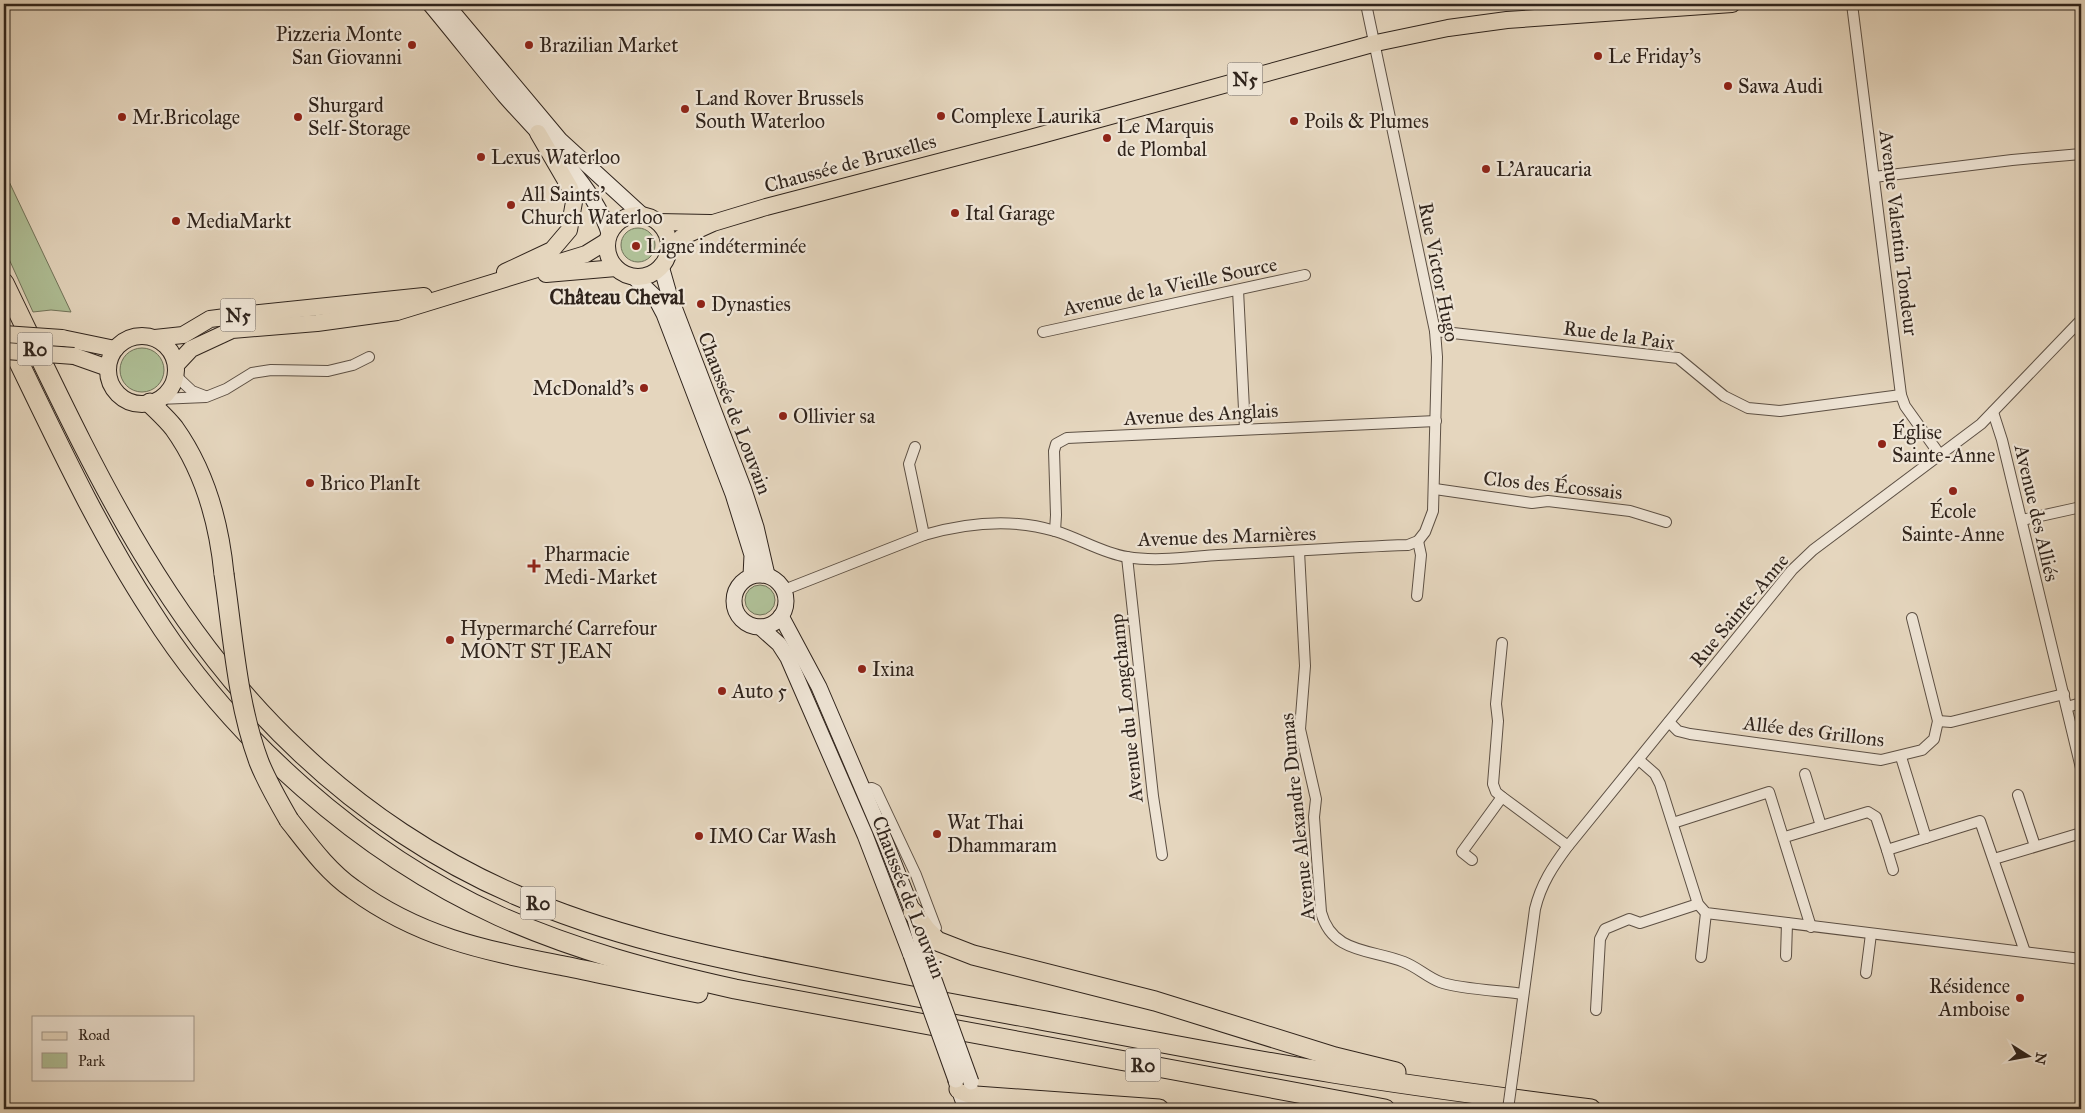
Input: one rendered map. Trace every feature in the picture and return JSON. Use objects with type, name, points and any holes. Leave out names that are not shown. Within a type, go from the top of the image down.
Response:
[{"type":"highway","name":"R0","points":[[4,283],[60,403],[144,559],[198,640],[238,689],[301,754],[372,812],[440,857],[514,894],[590,924],[666,946],[904,995],[1231,1055],[1428,1088],[1591,1109]]},
{"type":"highway","name":"R0","points":[[4,333],[81,488],[123,566],[176,648],[227,712],[292,779],[352,828],[432,880],[498,915],[584,949],[654,970],[735,989],[1385,1109]]},
{"type":"highway","points":[[154,401],[174,428],[199,473],[213,512],[221,547],[245,714],[259,761],[271,790],[289,820],[316,856],[351,888],[392,915],[447,940],[496,954],[711,996],[735,989]]},
{"type":"highway","points":[[913,912],[937,941],[973,955],[1155,1002],[1335,1057],[1408,1074],[1428,1088]]},
{"type":"highway","points":[[968,1094],[1011,1104],[1159,1109]]},
{"type":"main road","points":[[430,4],[572,172],[597,207],[605,220],[608,237],[607,251],[616,268],[634,277],[653,273],[661,266]]},
{"type":"main road","points":[[446,4],[560,140],[642,214]]},
{"type":"main road","name":"Chaussée de Bruxelles","points":[[712,223],[1376,43],[1448,28],[1507,20],[1732,4]]},
{"type":"main road","points":[[472,288],[552,250],[570,230],[574,202],[570,188],[538,133]]},
{"type":"main road","name":"N5","points":[[154,401],[172,384],[175,370],[191,349],[232,330],[326,322],[397,312],[451,294],[524,275],[586,254],[608,237],[621,220],[629,216],[642,214],[658,222],[712,223]]},
{"type":"main road","points":[[658,222],[664,229],[669,250]]},
{"type":"main road","name":"N5","points":[[661,266],[669,250],[682,237],[712,223]]},
{"type":"main road","name":"Chaussée de Louvain","points":[[661,266],[669,294],[744,490],[756,527],[767,575]]},
{"type":"main road","name":"N5","points":[[524,275],[616,268]]},
{"type":"main road","name":"Chaussée de Louvain","points":[[634,277],[655,298],[664,314],[746,534],[752,555],[751,576]]},
{"type":"main road","name":"N5","points":[[115,349],[129,338],[182,335],[210,319],[451,294]]},
{"type":"main road","points":[[4,333],[62,338],[115,349],[108,368],[112,384],[121,396],[130,401],[154,401]]},
{"type":"main road","points":[[155,338],[169,349],[175,370]]},
{"type":"main road","points":[[4,351],[74,356],[108,368]]},
{"type":"main road","points":[[767,575],[780,583],[784,590],[785,608],[776,622],[760,627],[746,623],[741,618],[734,605],[736,590],[740,583],[751,576],[767,575]]},
{"type":"main road","name":"Chaussée de Louvain","points":[[781,616],[819,687],[885,841],[913,912],[918,955]]},
{"type":"main road","name":"Chaussée de Louvain","points":[[760,627],[779,644],[788,658],[808,702],[918,955],[968,1094]]},
{"type":"main road","name":"Chaussée de Louvain","points":[[808,702],[821,716],[835,748],[840,753],[846,749]]},
{"type":"street","name":"Rue Victor Hugo","points":[[1366,4],[1376,43],[1435,331],[1437,357],[1435,489],[1429,523],[1418,541]]},
{"type":"street","name":"Avenue Valentin Tondeur","points":[[1852,4],[1901,395],[1905,406],[1940,455]]},
{"type":"street","points":[[1874,177],[2012,160],[2081,154]]},
{"type":"street","name":"Avenue de la Vieille Source","points":[[1043,332],[1305,274]]},
{"type":"street","points":[[1238,290],[1245,429]]},
{"type":"street","name":"Rue Sainte-Anne","points":[[1524,994],[1539,890],[1548,873],[1792,570],[1813,550],[1940,455],[1993,412],[2081,320]]},
{"type":"street","name":"Rue de la Paix","points":[[1435,331],[1678,358],[1724,396],[1748,408],[1780,411],[1901,395]]},
{"type":"street","points":[[154,401],[206,397],[226,389],[252,373],[271,370],[328,371],[354,365],[369,357]]},
{"type":"street","points":[[175,370],[192,391],[206,397]]},
{"type":"street","name":"Avenue des Alliés","points":[[1993,412],[2022,520],[2081,768]]},
{"type":"street","name":"Avenue des Anglais","points":[[1055,531],[1054,452],[1056,444],[1067,438],[1436,421]]},
{"type":"street","points":[[915,447],[909,464],[924,535]]},
{"type":"street","name":"Clos des Écossais","points":[[1435,489],[1532,503],[1548,501],[1630,511],[1666,522]]},
{"type":"street","points":[[2022,520],[2081,507]]},
{"type":"street","name":"Avenue des Marnières","points":[[784,590],[924,535],[960,527],[1003,523],[1055,531],[1127,557],[1183,557],[1299,551],[1408,545],[1418,541]]},
{"type":"street","points":[[1417,596],[1420,555],[1418,541]]},
{"type":"street","name":"Avenue Alexandre Dumas","points":[[1299,551],[1305,666],[1300,729],[1316,799],[1314,817],[1321,912],[1324,924],[1332,935],[1346,945],[1403,962],[1442,983],[1524,994]]},
{"type":"street","name":"Avenue du Longchamp","points":[[1127,557],[1162,855]]},
{"type":"street","points":[[1912,618],[1938,721],[1951,722],[2064,694]]},
{"type":"street","points":[[1502,643],[1496,704],[1498,721],[1493,777],[1496,792],[1568,846]]},
{"type":"street","points":[[2067,707],[2081,703]]},
{"type":"street","name":"Allée des Grillons","points":[[1669,722],[1678,731],[1746,740],[1766,746],[1881,760],[1901,757],[1928,746],[1937,731],[1938,721]]},
{"type":"street","points":[[1901,757],[1926,838]]},
{"type":"street","points":[[1639,760],[1655,774],[1698,904],[1706,913],[2081,959]]},
{"type":"street","points":[[1806,774],[1821,826]]},
{"type":"street","points":[[863,789],[872,788],[876,790],[901,841],[936,928]]},
{"type":"street","points":[[1672,822],[1769,792],[1785,837],[1811,926]]},
{"type":"street","points":[[2018,795],[2035,846]]},
{"type":"street","points":[[1472,860],[1462,852],[1502,797]]},
{"type":"street","points":[[1785,837],[1868,812],[1873,813],[1876,817],[1893,870]]},
{"type":"street","points":[[1887,850],[1980,821],[2026,952]]},
{"type":"street","points":[[1994,859],[2081,833]]},
{"type":"street","points":[[865,835],[885,841],[901,841]]},
{"type":"street","points":[[1596,1010],[1600,939],[1605,929],[1628,919],[1640,923],[1698,904]]},
{"type":"street","points":[[1701,957],[1706,913]]},
{"type":"street","points":[[1786,956],[1787,923]]},
{"type":"street","points":[[1866,973],[1871,934]]},
{"type":"street","points":[[1508,1109],[1524,994]]},
{"type":"green space","points":[[4,171],[71,312],[51,310],[33,312],[4,248]]},
{"type":"green space","points":[[638,228],[645,229],[650,233],[654,238],[654,252],[650,257],[645,261],[638,262],[631,261],[626,257],[622,252],[621,245],[622,238],[626,233],[631,229]]},
{"type":"green space","points":[[142,348],[154,352],[160,358],[164,370],[160,382],[154,388],[142,392],[130,388],[124,382],[120,370],[124,358],[130,352]]},
{"type":"green space","points":[[760,585],[766,586],[774,594],[774,606],[766,614],[760,615],[754,614],[746,606],[745,600],[746,594],[754,586]]},
{"type":"place","name":"Pizzeria Monte San Giovanni","points":[[412,45]]},
{"type":"place","name":"Brazilian Market","points":[[529,45]]},
{"type":"place","name":"Le Friday's","points":[[1598,56]]},
{"type":"place","name":"Sawa Audi","points":[[1728,86]]},
{"type":"place","name":"Land Rover Brussels South Waterloo","points":[[685,109]]},
{"type":"place","name":"Complexe Laurika","points":[[941,116]]},
{"type":"place","name":"Mr.Bricolage","points":[[122,117]]},
{"type":"place","name":"Shurgard Self-Storage","points":[[298,117]]},
{"type":"place","name":"Poils & Plumes","points":[[1294,121]]},
{"type":"place","name":"Le Marquis de Plombal","points":[[1107,138]]},
{"type":"place","name":"Lexus Waterloo","points":[[481,157]]},
{"type":"place","name":"L'Araucaria","points":[[1486,169]]},
{"type":"place","name":"All Saints’ Church Waterloo","points":[[511,205]]},
{"type":"place","name":"Ital Garage","points":[[955,213]]},
{"type":"place","name":"MediaMarkt","points":[[176,221]]},
{"type":"place","name":"Ligne indéterminée","points":[[636,246]]},
{"type":"place","name":"Dynasties","points":[[701,304]]},
{"type":"place","name":"McDonald's","points":[[644,388]]},
{"type":"place","name":"Ollivier sa","points":[[783,416]]},
{"type":"place","name":"Église Sainte-Anne","points":[[1882,444]]},
{"type":"place","name":"Brico PlanIt","points":[[310,483]]},
{"type":"place","name":"École Sainte-Anne","points":[[1953,491]]},
{"type":"place","name":"Pharmacie Medi-Market","points":[[534,566]]},
{"type":"place","name":"Hypermarché Carrefour MONT ST JEAN","points":[[450,640]]},
{"type":"place","name":"Ixina","points":[[862,669]]},
{"type":"place","name":"Auto 5","points":[[722,691]]},
{"type":"place","name":"Wat Thai Dhammaram","points":[[937,834]]},
{"type":"place","name":"IMO Car Wash","points":[[699,836]]},
{"type":"place","name":"Résidence Amboise","points":[[2020,998]]},
{"type":"district","name":"Château Cheval","points":[[617,297]]}]
